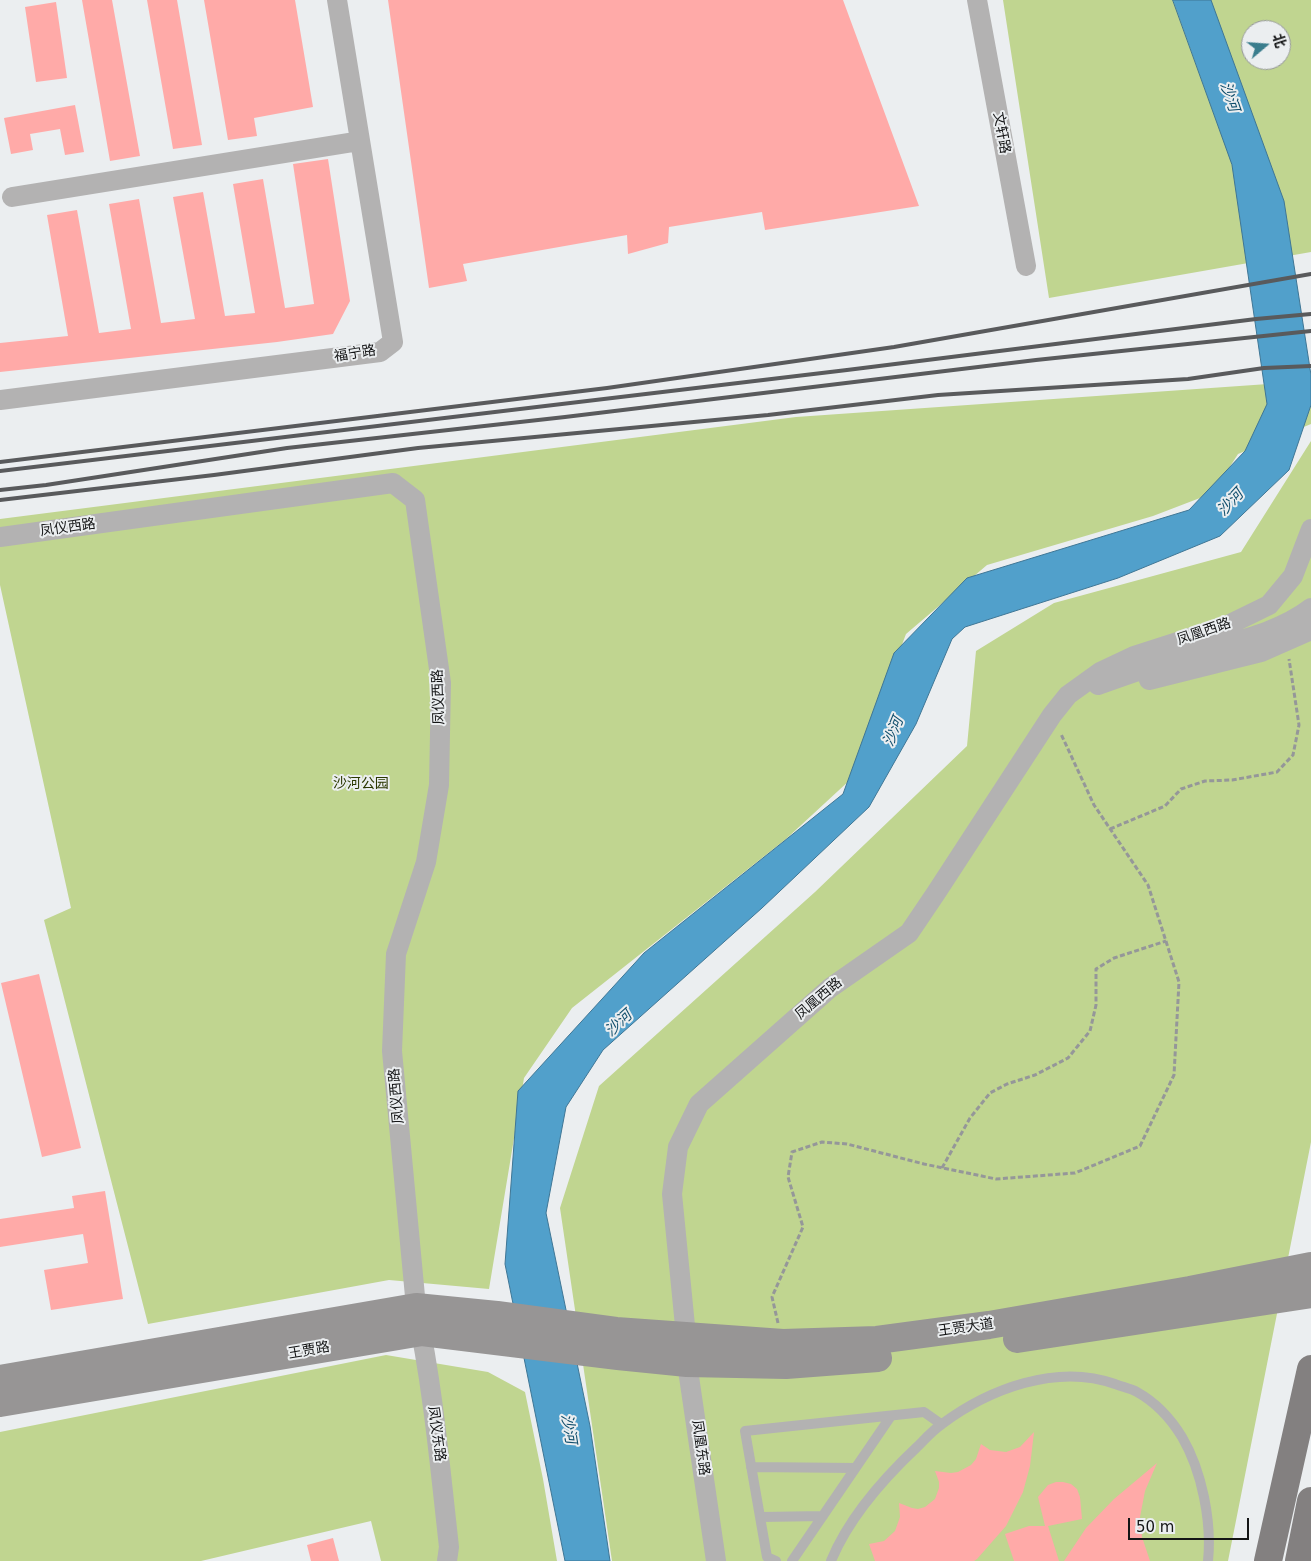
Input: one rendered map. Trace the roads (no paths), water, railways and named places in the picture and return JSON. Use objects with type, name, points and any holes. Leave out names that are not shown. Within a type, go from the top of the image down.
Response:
[{"type":"main road","name":"王贾大道","points":[[617,1344],[686,1336],[783,1343],[876,1340],[980,1326],[1190,1290],[1311,1266]]},
{"type":"main road","name":"王贾大道","points":[[617,1344],[688,1363],[786,1365],[868,1359],[957,1348],[1311,1294]]},
{"type":"main road","name":"王贾路","points":[[0,1403],[419,1320]]},
{"type":"main road","name":"王贾路","points":[[0,1379],[419,1320],[617,1344]]},
{"type":"main road","points":[[1268,1561],[1311,1370]]},
{"type":"main road","points":[[1299,1561],[1311,1501]]},
{"type":"street","name":"福宁路","points":[[0,400],[380,352],[393,342],[337,0]]},
{"type":"street","name":"文轩路","points":[[977,0],[1026,266]]},
{"type":"street","points":[[12,197],[360,142]]},
{"type":"street","name":"凤仪西路","points":[[3,537],[393,483],[415,500],[441,683],[439,785],[426,862],[396,954],[392,1051],[419,1320]]},
{"type":"street","name":"凤凰西路","points":[[686,1336],[672,1194],[678,1147],[699,1104],[830,988],[908,933],[1052,715],[1068,695],[1100,672],[1134,656],[1224,627],[1269,605],[1293,576],[1310,533]]},
{"type":"street","name":"凤凰西路","points":[[1068,695],[1192,653],[1252,637],[1297,619],[1311,608]]},
{"type":"street","points":[[1068,695],[1149,680],[1261,652],[1311,630]]},
{"type":"street","name":"凤仪东路","points":[[419,1320],[449,1547],[447,1561]]},
{"type":"street","name":"凤凰东路","points":[[686,1336],[688,1363],[716,1560]]},
{"type":"lane","points":[[831,1561],[860,1509],[894,1468],[941,1424],[980,1400],[1030,1381],[1081,1376],[1109,1382],[1137,1392],[1158,1408],[1174,1425],[1188,1448],[1197,1472],[1208,1517],[1208,1561]]},
{"type":"lane","points":[[776,1561],[768,1557],[745,1431],[924,1412],[941,1424]]},
{"type":"lane","points":[[792,1561],[891,1416]]},
{"type":"lane","points":[[751,1466],[856,1468]]},
{"type":"lane","points":[[761,1518],[823,1516]]},
{"type":"water","name":"沙河","points":[[1173,0],[1211,0],[1284,201],[1311,375],[1311,405],[1289,470],[1220,536],[1118,578],[965,627],[952,639],[916,724],[869,807],[762,908],[603,1050],[566,1107],[546,1213],[590,1426],[610,1561],[565,1561],[505,1264],[518,1091],[644,953],[843,794],[894,653],[967,578],[1189,510],[1245,451],[1267,404],[1232,165]]},
{"type":"railway","points":[[0,462],[607,388],[894,347],[1311,274]]},
{"type":"railway","points":[[0,471],[1256,319],[1311,314]]},
{"type":"railway","points":[[0,490],[46,485],[287,448],[565,417],[1036,360],[1311,331]]},
{"type":"railway","points":[[0,500],[214,475],[418,448],[768,415],[938,395],[1188,379],[1264,368],[1311,366]]},
{"type":"park label","name":"沙河公园","points":[[361,784]]}]
